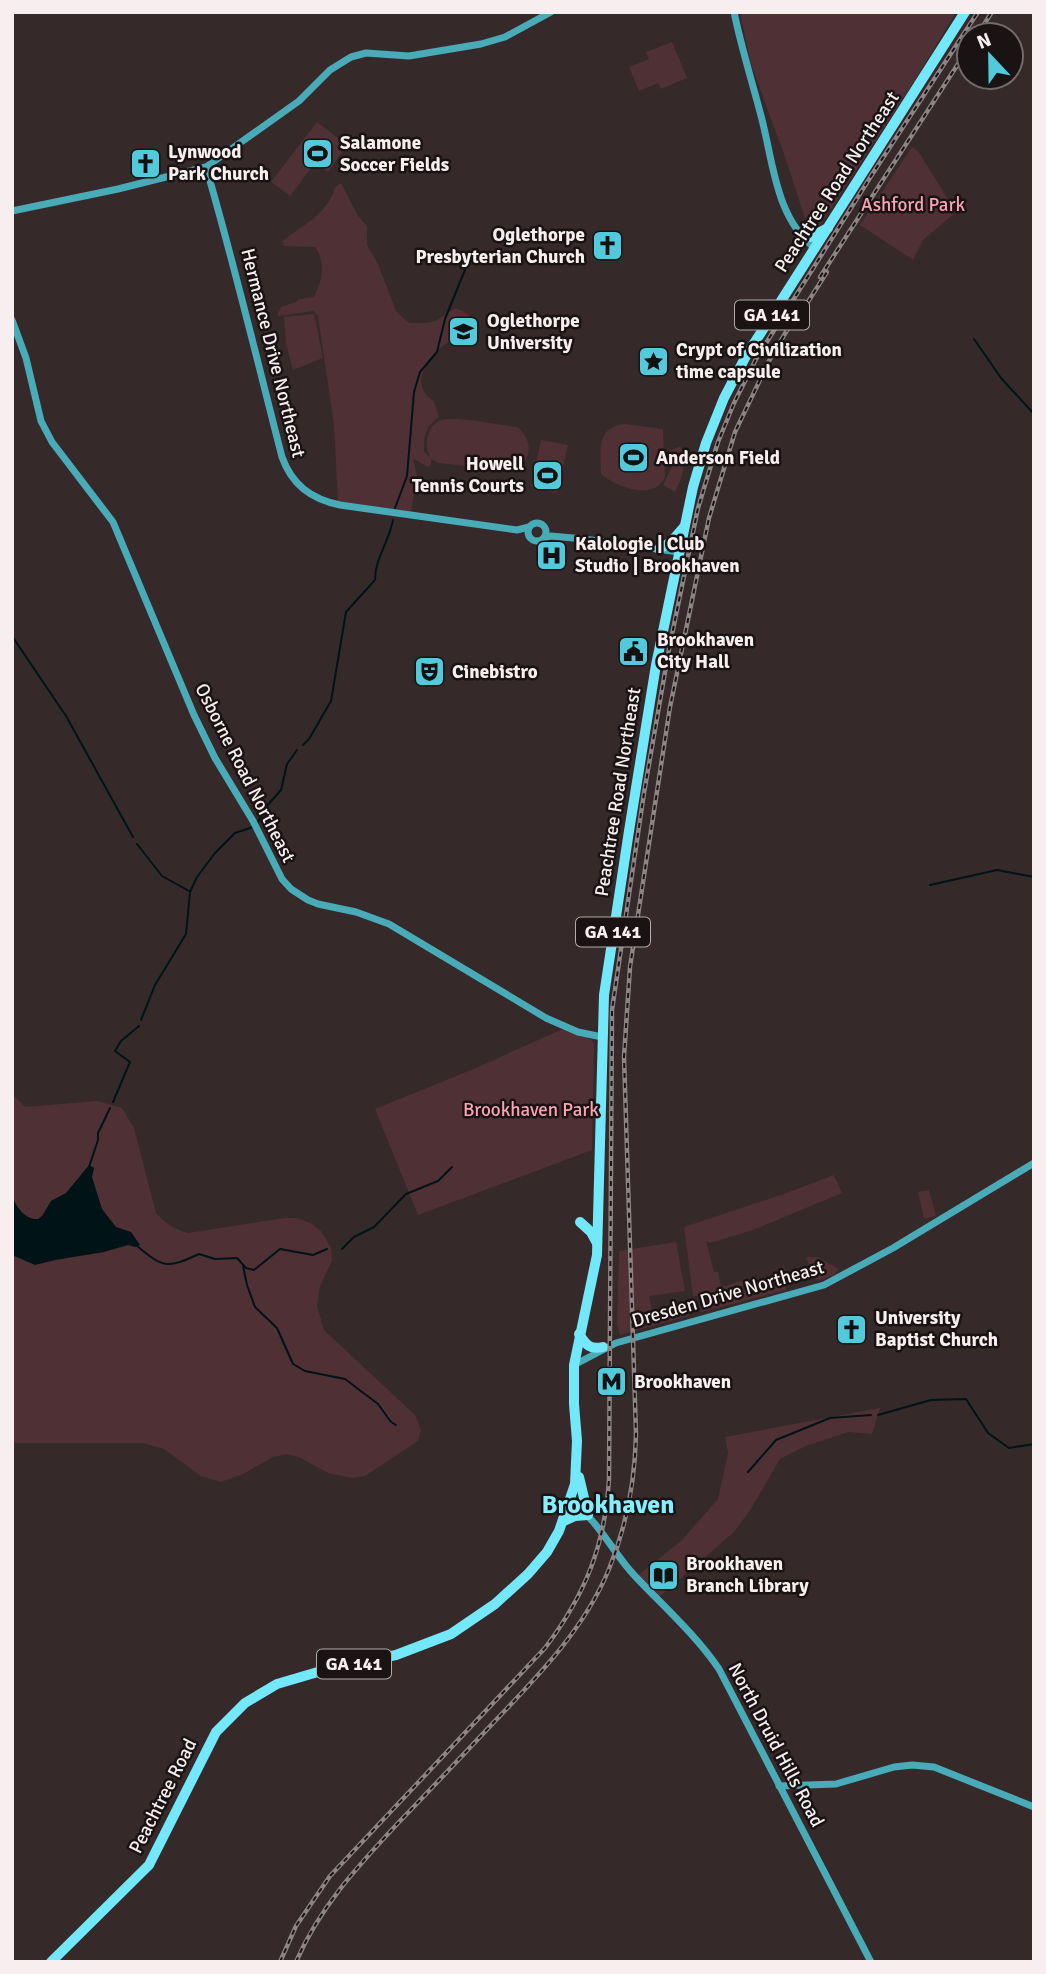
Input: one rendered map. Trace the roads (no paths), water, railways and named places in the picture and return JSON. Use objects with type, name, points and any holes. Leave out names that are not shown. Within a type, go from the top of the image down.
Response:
[{"type":"highway","name":"Peachtree Road Northeast","points":[[245,1703],[277,1684],[328,1669],[396,1655],[451,1634],[495,1604],[528,1574],[547,1552],[564,1521],[575,1484],[577,1466],[574,1365],[598,1244],[604,995],[651,695],[684,526],[700,460],[727,391],[750,349],[965,12]]},
{"type":"highway","points":[[802,234],[811,237],[829,228]]},
{"type":"highway","points":[[802,234],[807,246],[807,261]]},
{"type":"highway","points":[[659,549],[671,542],[684,526]]},
{"type":"highway","points":[[580,1222],[591,1232],[598,1244]]},
{"type":"highway","points":[[579,1334],[589,1347],[603,1347]]},
{"type":"highway","points":[[564,1521],[575,1516],[588,1515],[577,1466]]},
{"type":"highway","name":"Peachtree Road","points":[[51,1962],[149,1865],[216,1732],[245,1703]]},
{"type":"street","points":[[12,211],[206,167],[299,101],[330,70],[351,57],[366,53],[410,56],[481,44],[505,37],[551,12]]},
{"type":"street","points":[[734,12],[745,64],[765,128],[778,191],[802,234],[816,249]]},
{"type":"street","name":"Hermance Drive Northeast","points":[[206,167],[233,260],[282,457],[288,473],[295,481],[306,491],[328,502],[528,531]]},
{"type":"street","name":"Osborne Road Northeast","points":[[12,320],[26,358],[41,421],[52,442],[113,522],[194,715],[215,758],[260,834],[282,880],[300,895],[318,904],[375,918],[546,1018],[602,1037]]},
{"type":"street","name":"Hermance Drive Northeast","points":[[528,531],[536,523],[542,525],[545,534]]},
{"type":"street","name":"Hermance Drive Northeast","points":[[528,531],[533,541],[539,541],[545,534]]},
{"type":"street","name":"Hermance Drive Northeast","points":[[545,534],[679,552]]},
{"type":"street","name":"Dresden Drive Northeast","points":[[574,1365],[603,1347],[824,1285],[890,1250],[1034,1163]]},
{"type":"street","name":"North Druid Hills Road","points":[[570,1502],[588,1515],[628,1569],[697,1640],[719,1669],[871,1962]]},
{"type":"street","points":[[779,1786],[836,1784],[894,1767],[912,1765],[934,1768],[1034,1807]]},
{"type":"waterway","points":[[395,508],[407,476],[414,392],[420,372],[437,352],[445,319],[471,255]]},
{"type":"waterway","points":[[974,339],[1001,378],[1034,414]]},
{"type":"waterway","points":[[303,745],[331,701],[346,612],[375,580],[377,564],[393,520]]},
{"type":"waterway","points":[[12,636],[66,716],[133,837]]},
{"type":"waterway","points":[[257,824],[266,807],[281,790],[287,764],[297,750]]},
{"type":"waterway","points":[[141,1020],[155,985],[186,934],[190,892],[197,877],[235,833],[253,827]]},
{"type":"waterway","points":[[137,844],[162,876],[189,891]]},
{"type":"waterway","points":[[930,885],[997,870],[1034,877]]},
{"type":"waterway","points":[[113,1102],[130,1062],[115,1051],[121,1041],[139,1026]]},
{"type":"waterway","points":[[89,1167],[98,1133],[110,1108]]},
{"type":"waterway","points":[[342,1249],[354,1237],[374,1227],[406,1194],[438,1181],[452,1167]]},
{"type":"waterway","points":[[136,1245],[166,1264],[199,1254],[215,1259],[237,1258],[246,1268],[254,1270],[280,1249],[313,1255],[327,1249]]},
{"type":"waterway","points":[[243,1266],[255,1307],[277,1328],[293,1364],[305,1371],[345,1379],[378,1404],[396,1425]]},
{"type":"waterway","points":[[878,1415],[931,1400],[966,1399],[988,1433],[1009,1448],[1034,1444]]},
{"type":"waterway","points":[[748,1472],[776,1440],[830,1418],[871,1415]]},
{"type":"railway","points":[[280,1962],[296,1926],[330,1876],[545,1648],[582,1589],[598,1548],[609,1479],[612,1010],[644,793],[669,649],[698,508],[718,442],[756,359],[978,12]]},
{"type":"railway","points":[[986,21],[992,12]]},
{"type":"railway","points":[[820,277],[955,69]]},
{"type":"railway","points":[[797,319],[827,272]]},
{"type":"railway","points":[[296,1962],[329,1904],[355,1870],[560,1650],[599,1591],[621,1536],[632,1486],[636,1434],[624,1057],[630,967],[670,707],[709,518],[735,432],[770,359],[799,310]]},
{"type":"place","name":"Salamone Soccer Fields","points":[[317,154]]},
{"type":"place","name":"Lynwood Park Church","points":[[145,163]]},
{"type":"place","name":"Oglethorpe Presbyterian Church","points":[[608,246]]},
{"type":"place","name":"Oglethorpe University","points":[[464,332]]},
{"type":"place","name":"Crypt of Civilization time capsule","points":[[653,361]]},
{"type":"place","name":"Anderson Field","points":[[633,458]]},
{"type":"place","name":"Howell Tennis Courts","points":[[547,475]]},
{"type":"place","name":"Kalologie | Club Studio | Brookhaven","points":[[552,555]]},
{"type":"place","name":"Brookhaven City Hall","points":[[634,651]]},
{"type":"place","name":"Cinebistro","points":[[429,672]]},
{"type":"place","name":"University Baptist Church","points":[[852,1329]]},
{"type":"place","name":"Brookhaven","points":[[611,1382]]},
{"type":"place","name":"Brookhaven Branch Library","points":[[663,1575]]},
{"type":"district","name":"Brookhaven","points":[[608,1505]]},
{"type":"park label","name":"Ashford Park","points":[[913,205]]},
{"type":"park label","name":"Brookhaven Park","points":[[531,1110]]}]
